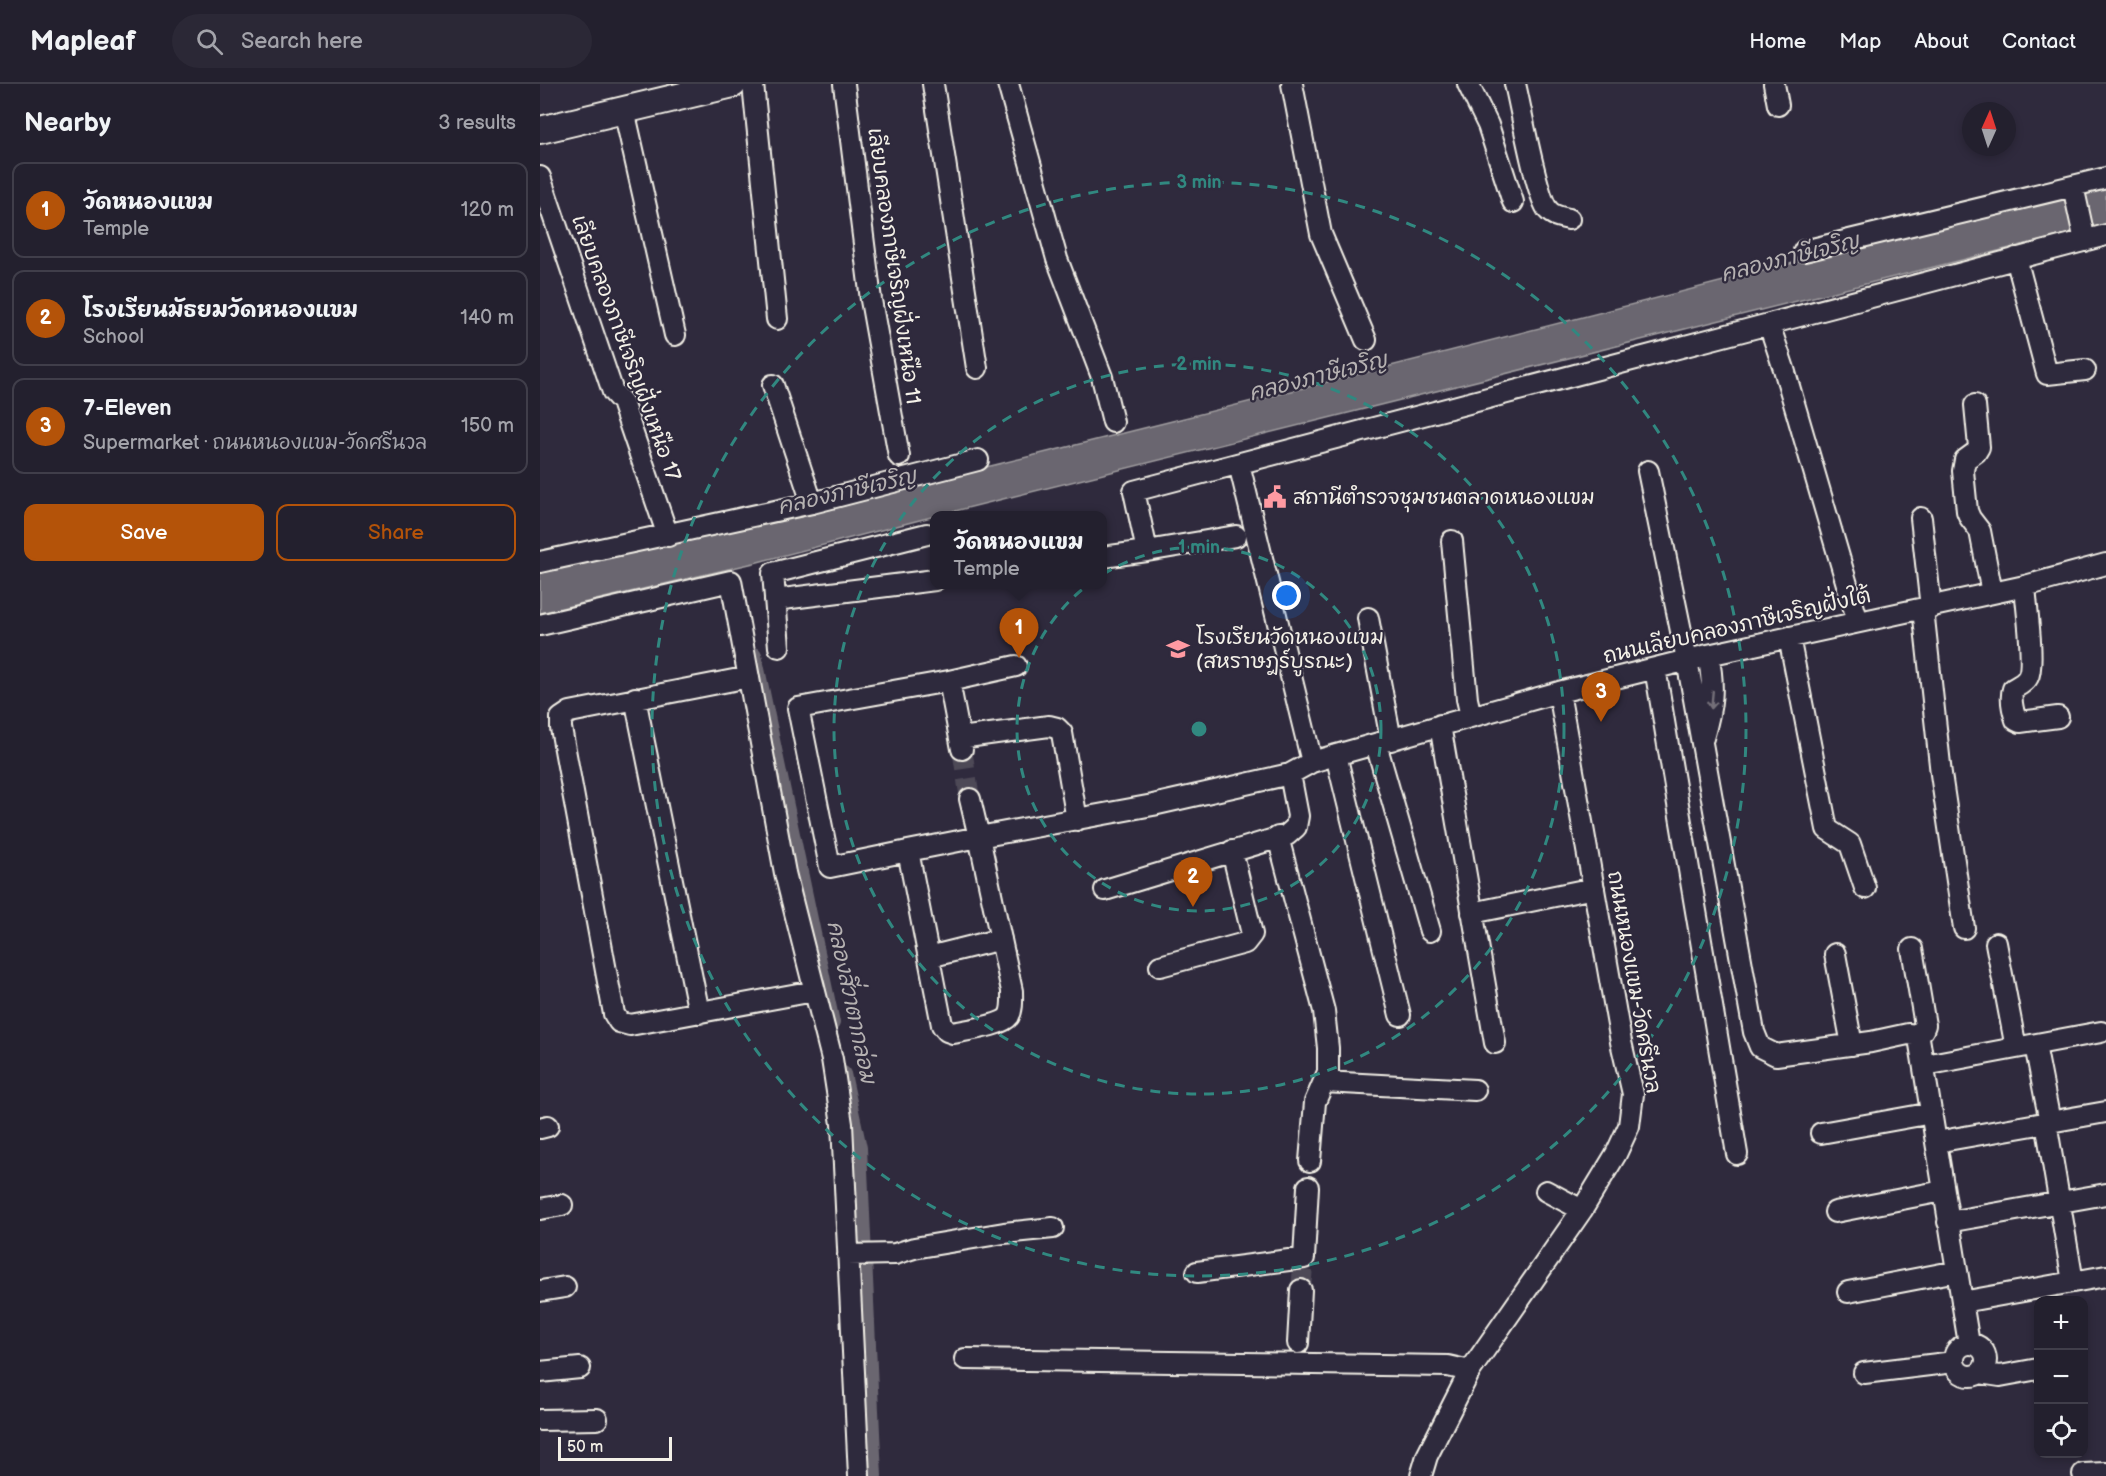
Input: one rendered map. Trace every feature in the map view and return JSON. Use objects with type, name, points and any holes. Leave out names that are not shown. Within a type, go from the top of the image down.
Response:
[{"type":"main road","points":[[540,130],[702,88],[733,84]]},
{"type":"street","points":[[753,84],[777,319]]},
{"type":"street","name":"เลียบคลองภาษีเจริญฝั่งเหนือ 11","points":[[844,84],[871,300],[899,456]]},
{"type":"street","points":[[933,84],[977,368]]},
{"type":"street","points":[[1008,84],[1057,259],[1102,377],[1113,422]]},
{"type":"street","points":[[1292,84],[1321,234],[1366,340]]},
{"type":"street","points":[[1468,84],[1488,124],[1513,202]]},
{"type":"street","points":[[1515,84],[1547,209],[1556,216],[1569,219]]},
{"type":"street","points":[[1774,84],[1778,105]]},
{"type":"street","points":[[624,110],[675,334]]},
{"type":"street","name":"เลียบคลองภาษีเจริญฝั่งเหนือ 17","points":[[540,177],[613,392],[622,402],[668,536]]},
{"type":"street","points":[[1804,251],[2073,188],[2106,178]]},
{"type":"street","points":[[2073,188],[2084,237]]},
{"type":"street","points":[[1147,551],[1134,491],[2016,258],[2084,237],[2106,235]]},
{"type":"street","points":[[2016,258],[2047,374],[2085,370]]},
{"type":"street","points":[[1769,324],[1858,622]]},
{"type":"street","points":[[773,385],[812,503]]},
{"type":"street","points":[[1975,405],[1979,447],[1976,453],[1965,460],[1963,471],[1967,511],[1980,531],[1992,593]]},
{"type":"street","points":[[540,562],[812,503],[978,459]]},
{"type":"street","points":[[1239,464],[1312,762]]},
{"type":"street","points":[[1648,471],[1687,660],[1754,1032],[1761,1047],[1776,1055],[1852,1045],[1908,1034],[1916,1035],[1923,1030],[1925,1025],[1912,949]]},
{"type":"street","points":[[1921,518],[1941,774],[1964,928]]},
{"type":"street","points":[[779,647],[773,573],[927,534]]},
{"type":"street","points":[[1107,556],[1236,536]]},
{"type":"street","points":[[1452,541],[1466,688],[1471,716]]},
{"type":"street","name":"ถนนเลียบคลองภาษีเจริญฝั่งใต้","points":[[949,681],[798,708],[830,867],[1153,805],[1290,774],[1312,762],[1558,692],[1708,655],[2025,586],[2106,564]]},
{"type":"street","points":[[540,625],[730,581],[785,873],[832,1059],[842,1124],[856,1255],[859,1476]]},
{"type":"street","points":[[774,600],[930,581]]},
{"type":"street","points":[[2025,586],[2029,676],[2026,681],[2013,688],[2011,694],[2014,715],[2020,722],[2058,717]]},
{"type":"street","points":[[1368,618],[1383,742],[1430,930]]},
{"type":"street","points":[[1789,637],[1827,829],[1850,844],[1865,888]]},
{"type":"street","points":[[1702,744],[1713,699],[1713,678],[1708,655]]},
{"type":"street","points":[[1016,666],[949,681],[961,744],[1049,726],[1057,728],[1062,734],[1077,820]]},
{"type":"street","points":[[1655,668],[1737,1154]]},
{"type":"street","points":[[748,677],[570,712],[561,718],[614,1014],[619,1022],[630,1026],[814,992]]},
{"type":"street","name":"ถนนหนองแขม-วัดศรีนวล","points":[[1421,1476],[1427,1456],[1470,1371],[1582,1210],[1616,1154],[1629,1126],[1633,1094],[1621,1042],[1558,692]]},
{"type":"street","points":[[634,698],[699,1013]]},
{"type":"street","points":[[1440,725],[1495,1043]]},
{"type":"street","points":[[1336,755],[1400,1015]]},
{"type":"street","points":[[1105,891],[1287,835],[1296,827],[1298,816],[1290,774]]},
{"type":"street","points":[[908,851],[942,1025],[947,1031],[953,1033],[1002,1022],[1009,1016],[1012,1008],[1012,992],[970,799]]},
{"type":"street","points":[[1278,837],[1324,1011],[1328,1048],[1328,1072],[1315,1102],[1310,1161]]},
{"type":"street","points":[[1160,966],[1245,943],[1252,934],[1232,851]]},
{"type":"street","points":[[1472,913],[1594,888]]},
{"type":"street","points":[[929,957],[1001,939]]},
{"type":"street","points":[[1996,943],[2048,1122],[2073,1282]]},
{"type":"street","points":[[1836,954],[1852,1045]]},
{"type":"street","points":[[1925,1065],[2101,1032]]},
{"type":"street","points":[[1916,1035],[1919,1038],[1925,1065],[1943,1191],[1969,1344]]},
{"type":"street","points":[[1323,1082],[1475,1090]]},
{"type":"street","points":[[1936,1142],[2106,1112]]},
{"type":"street","points":[[1821,1133],[1932,1113]]},
{"type":"street","points":[[1197,1272],[1304,1262],[1308,1187]]},
{"type":"street","points":[[1546,1191],[1582,1210]]},
{"type":"street","points":[[1835,1212],[1943,1191]]},
{"type":"street","points":[[1948,1222],[2106,1194]]},
{"type":"street","points":[[540,1209],[562,1205]]},
{"type":"street","points":[[856,1255],[895,1254],[914,1248],[1004,1233],[1053,1228]]},
{"type":"street","points":[[1848,1292],[1957,1271]]},
{"type":"street","points":[[1962,1302],[2106,1276]]},
{"type":"street","points":[[540,1291],[565,1287]]},
{"type":"street","points":[[1298,1343],[1301,1290]]},
{"type":"street","points":[[1980,1373],[1986,1363],[1984,1352],[1969,1344],[1958,1350],[1954,1362],[1957,1369],[1964,1375],[1972,1376],[1980,1373],[2000,1376],[2034,1370]]},
{"type":"street","points":[[965,1359],[1448,1366],[1470,1371]]},
{"type":"street","points":[[1864,1373],[1954,1362]]},
{"type":"street","points":[[540,1372],[580,1368]]},
{"type":"street","points":[[540,1420],[597,1419]]},
{"type":"street","points":[[2083,1474],[2106,1473]]},
{"type":"shaded area","points":[[2106,183],[2106,224],[955,511],[930,511],[930,517],[754,563],[540,613],[540,573],[1128,432]]},
{"type":"waterway","name":"คลองสี่วาตากล่อม","points":[[754,655],[832,1023]]},
{"type":"waterway","name":"คลองสี่วาตากล่อม","points":[[843,1074],[859,1148],[874,1476]]},
{"type":"tunnel","points":[[962,749],[970,799]]},
{"type":"tunnel","points":[[1301,1290],[1303,1266]]},
{"type":"place","name":"สถานีตำรวจชุมชนตลาดหนองแขม","points":[[1275,497]]},
{"type":"place","name":"โรงเรียนวัดหนองแขม (สหราษฎร์บูรณะ)","points":[[1178,649]]},
{"type":"place","name":"วัดหนองแขม","points":[[1019,658]]},
{"type":"place","name":"7-Eleven","points":[[1601,722]]},
{"type":"place","name":"โรงเรียนมัธยมวัดหนองแขม","points":[[1193,907]]},
{"type":"water label","name":"คลองภาษีเจริญ","points":[[1790,258]]},
{"type":"water label","name":"คลองภาษีเจริญ","points":[[1318,377]]},
{"type":"water label","name":"คลองภาษีเจริญ","points":[[847,492]]}]
